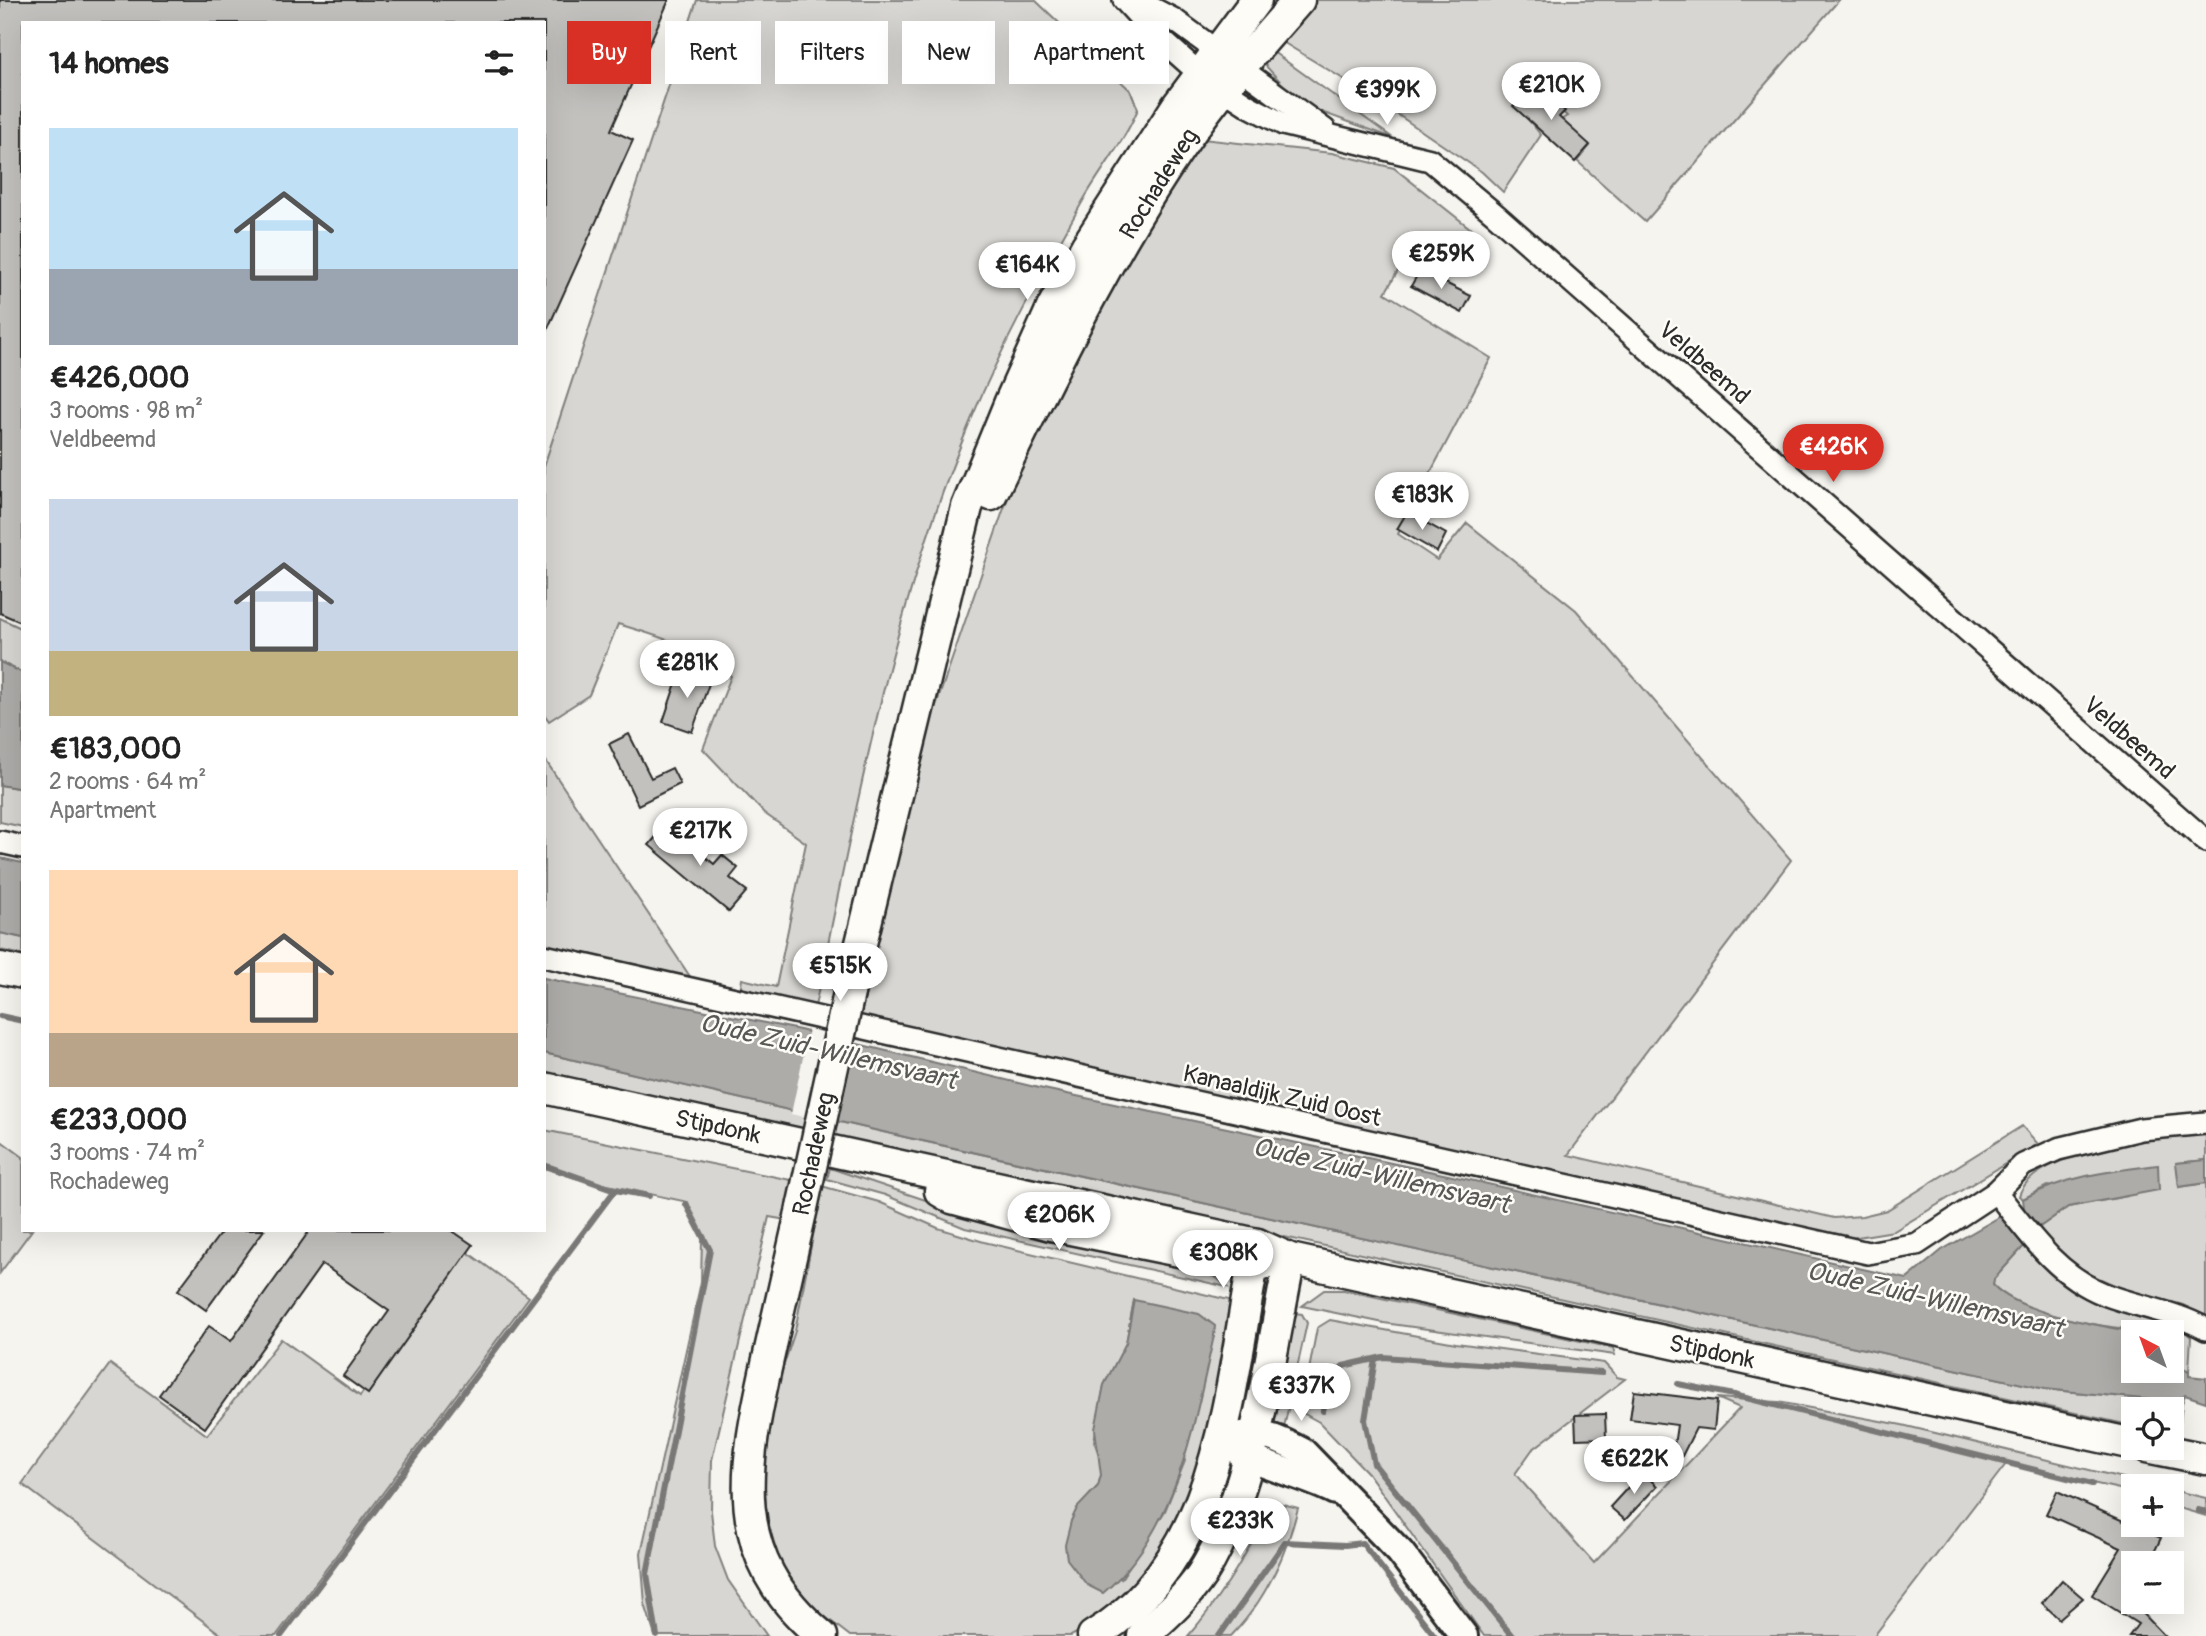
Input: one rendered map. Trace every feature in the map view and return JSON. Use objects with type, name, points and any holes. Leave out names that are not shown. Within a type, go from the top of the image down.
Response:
[{"type":"main road","name":"Rochadeweg","points":[[1219,71],[1256,0]]},
{"type":"main road","name":"Rochadeweg","points":[[822,1636],[791,1606],[768,1570],[754,1538],[747,1490],[750,1442],[849,993],[931,648],[953,574],[967,507],[1053,306],[1137,165],[1219,71],[1299,0]]},
{"type":"main road","points":[[0,968],[21,973]]},
{"type":"main road","name":"Stipdonk","points":[[546,1088],[891,1165],[1255,1255],[1290,1259],[2121,1441]]},
{"type":"main road","points":[[1093,1636],[1138,1601],[1171,1562],[1203,1494],[1220,1438],[1255,1255]]},
{"type":"main road","points":[[1143,1636],[1169,1613],[1201,1576],[1227,1527],[1251,1445],[1290,1259]]},
{"type":"main road","points":[[2184,1455],[2206,1459]]},
{"type":"street","name":"Veldbeemd","points":[[1124,0],[1154,33],[1219,71]]},
{"type":"street","name":"Veldbeemd","points":[[1136,0],[1173,19],[1219,71],[1283,124],[1430,160],[1496,215],[2206,841]]},
{"type":"street","points":[[0,842],[21,847]]},
{"type":"street","name":"Kanaaldijk Zuid Oost","points":[[546,956],[692,986],[880,1034],[1868,1253],[1917,1244],[1996,1192],[2023,1165],[2058,1149],[2141,1129],[2206,1123]]},
{"type":"street","points":[[1996,1192],[2056,1264],[2101,1293],[2181,1315],[2206,1329]]},
{"type":"street","points":[[1220,1438],[1251,1445],[1297,1474],[1349,1498],[1400,1552],[1464,1636]]},
{"type":"shaded area","points":[[697,0],[1035,0],[1057,21],[1009,21],[1009,84],[1124,84],[1130,90],[1138,109],[1069,226],[1010,335],[983,391],[943,492],[918,565],[878,714],[813,1016],[739,999],[742,979],[776,987],[806,843],[764,813],[703,749],[731,676],[704,657],[677,644],[618,624],[589,695],[549,721],[546,717],[546,460],[669,84],[761,84],[761,21],[690,21]]},
{"type":"shaded area","points":[[1308,0],[1839,0],[1645,222],[1577,161],[1590,146],[1559,121],[1567,116],[1537,88],[1519,108],[1541,135],[1503,192],[1482,172],[1363,91],[1281,41]]},
{"type":"shaded area","points":[[1269,49],[1393,138],[1302,105],[1263,63]]},
{"type":"shaded area","points":[[1202,139],[1332,153],[1394,168],[1480,236],[1454,275],[1408,254],[1385,293],[1491,358],[1398,534],[1437,560],[1467,523],[1576,610],[1791,860],[1568,1155],[1834,1218],[1862,1216],[1887,1210],[2022,1126],[2038,1144],[1894,1231],[1845,1239],[858,1027],[911,793],[929,726],[1003,511],[1034,431],[1146,220]]},
{"type":"shaded area","points":[[0,618],[21,628],[21,672],[0,662]]},
{"type":"shaded area","points":[[546,761],[693,981],[546,946]]},
{"type":"shaded area","points":[[0,785],[21,789],[21,827],[0,822]]},
{"type":"shaded area","points":[[0,933],[21,938],[21,955],[0,950]]},
{"type":"shaded area","points":[[546,1053],[909,1138],[2045,1389],[2123,1397],[2121,1397],[2121,1423],[546,1072]]},
{"type":"shaded area","points":[[546,1130],[825,1187],[879,1202],[938,1228],[984,1242],[1233,1301],[1200,1478],[1155,1565],[1090,1626],[1071,1636],[850,1636],[810,1605],[781,1565],[767,1520],[762,1452],[767,1416],[795,1331],[815,1225],[769,1217],[712,1460],[711,1511],[715,1546],[728,1580],[767,1636],[655,1636],[645,1604],[641,1553],[701,1282],[702,1239],[688,1202],[575,1178],[546,1169]],"holes":[[[1134,1301],[1185,1461],[1165,1511],[1121,1579],[1071,1521],[1077,1509],[1098,1486],[1101,1461],[1094,1441],[1104,1385],[1126,1343]]]},
{"type":"shaded area","points":[[2206,1134],[2206,1160],[2177,1163],[2179,1187],[2206,1183],[2206,1318],[2183,1305],[2126,1290],[2071,1266],[2036,1224],[2041,1226],[2068,1207],[2128,1196],[2047,1186],[2023,1199],[2019,1196],[2029,1180],[2048,1167],[2073,1157],[2132,1143]]},
{"type":"shaded area","points":[[0,1140],[21,1156],[21,1232],[31,1232],[0,1273]]},
{"type":"shaded area","points":[[830,1168],[1006,1227],[1202,1271],[1217,1278],[1227,1287],[965,1228],[885,1195],[827,1179]]},
{"type":"shaded area","points":[[2024,1246],[2051,1274],[2080,1295],[2105,1306],[2162,1320],[2121,1320],[2121,1328],[2077,1321],[2027,1306],[1993,1285],[1994,1279]]},
{"type":"shaded area","points":[[466,1251],[529,1297],[276,1636],[223,1636],[22,1484],[110,1364],[207,1435],[281,1339],[360,1396]]},
{"type":"shaded area","points":[[1324,1290],[1344,1290],[1613,1348],[1615,1355],[1384,1323],[1302,1306]]},
{"type":"shaded area","points":[[1294,1313],[1302,1314],[1307,1323],[1283,1432],[1275,1422],[1271,1406]]},
{"type":"shaded area","points":[[1330,1320],[1456,1343],[1604,1363],[1617,1377],[1625,1379],[1532,1450],[1515,1474],[1594,1563],[1740,1408],[1717,1398],[1778,1402],[1902,1425],[2121,1478],[2121,1489],[2006,1464],[1874,1636],[1484,1636],[1368,1473],[1319,1422],[1301,1412],[1317,1328]]},
{"type":"shaded area","points":[[2184,1332],[2191,1337],[2189,1371],[2184,1369]]},
{"type":"shaded area","points":[[2184,1493],[2206,1498],[2206,1516],[2184,1510]]},
{"type":"shaded area","points":[[1275,1502],[1298,1508],[1287,1543],[1264,1593],[1231,1636],[1188,1636],[1224,1588]]},
{"type":"water","points":[[0,662],[21,672],[21,789],[0,785]]},
{"type":"water","points":[[0,858],[21,863],[21,938],[0,933]]},
{"type":"water","name":"Oude Zuid-Willemsvaart","points":[[546,978],[800,1030],[1039,1088],[1448,1175],[1907,1279],[1942,1250],[2001,1216],[2006,1222],[2024,1208],[2023,1199],[2039,1191],[2089,1176],[2158,1165],[2159,1190],[2068,1207],[2041,1226],[2035,1224],[2018,1238],[2024,1246],[1994,1279],[1993,1285],[2021,1304],[2040,1311],[2121,1329],[2121,1383],[2184,1383],[2184,1369],[2189,1371],[2189,1376],[2206,1378],[2206,1402],[2185,1395],[2184,1398],[2123,1397],[2045,1389],[909,1138],[546,1053]]},
{"type":"water","points":[[2206,1160],[2206,1183],[2179,1187],[2176,1163]]},
{"type":"water","points":[[1134,1300],[1199,1314],[1215,1326],[1214,1336],[1189,1440],[1166,1508],[1149,1539],[1128,1568],[1103,1593],[1087,1585],[1067,1559],[1065,1545],[1077,1508],[1098,1486],[1101,1475],[1095,1429],[1104,1385],[1126,1343]]},
{"type":"pier","points":[[809,1029],[857,1040],[838,1125],[791,1114]]},
{"type":"building","points":[[0,0],[669,0],[651,40],[651,21],[567,21],[567,84],[632,84],[611,130],[633,140],[546,333],[546,21],[21,21],[21,622],[0,613]]},
{"type":"building","points":[[1533,83],[1565,111],[1559,117],[1590,145],[1575,162],[1513,106]]},
{"type":"building","points":[[1420,270],[1471,296],[1462,313],[1411,286]]},
{"type":"building","points":[[1407,512],[1446,534],[1437,552],[1397,529]]},
{"type":"building","points":[[681,668],[711,678],[692,732],[663,722]]},
{"type":"building","points":[[629,734],[651,778],[672,768],[680,784],[638,805],[609,744]]},
{"type":"building","points":[[667,824],[714,864],[722,855],[738,868],[730,878],[747,891],[729,912],[649,845]]},
{"type":"building","points":[[222,1232],[263,1232],[206,1310],[178,1290]]},
{"type":"building","points":[[309,1232],[454,1232],[473,1245],[368,1394],[343,1376],[389,1311],[322,1264],[205,1428],[159,1395],[209,1326],[231,1341]]},
{"type":"building","points":[[1634,1391],[1717,1401],[1714,1430],[1696,1428],[1673,1474],[1670,1473],[1677,1425],[1630,1419]]},
{"type":"building","points":[[1605,1414],[1606,1438],[1576,1439],[1575,1415]]},
{"type":"building","points":[[1642,1472],[1657,1486],[1625,1520],[1610,1507]]},
{"type":"building","points":[[2057,1491],[2121,1520],[2121,1537],[2161,1538],[2155,1551],[2121,1551],[2121,1613],[2092,1595],[2121,1548],[2046,1514]]},
{"type":"building","points":[[2062,1580],[2083,1598],[2059,1619],[2042,1603]]},
{"type":"building","points":[[2122,1614],[2144,1614],[2165,1636],[2129,1636],[2138,1624]]},
{"type":"waterway","points":[[0,1016],[21,1021]]},
{"type":"waterway","points":[[281,1636],[615,1190],[546,1166]]},
{"type":"waterway","points":[[615,1190],[649,1196]]},
{"type":"waterway","points":[[657,1636],[647,1574],[710,1250],[686,1204]]},
{"type":"waterway","points":[[1323,1411],[1330,1379],[1343,1366],[1383,1357],[1602,1373]]},
{"type":"waterway","points":[[1375,1359],[1365,1420],[1374,1464],[1512,1636]]},
{"type":"waterway","points":[[1678,1384],[1734,1395],[2092,1484]]},
{"type":"waterway","points":[[2198,1510],[2206,1512]]},
{"type":"waterway","points":[[1219,1636],[1285,1542],[1345,1545],[1362,1543],[1435,1636]]}]
